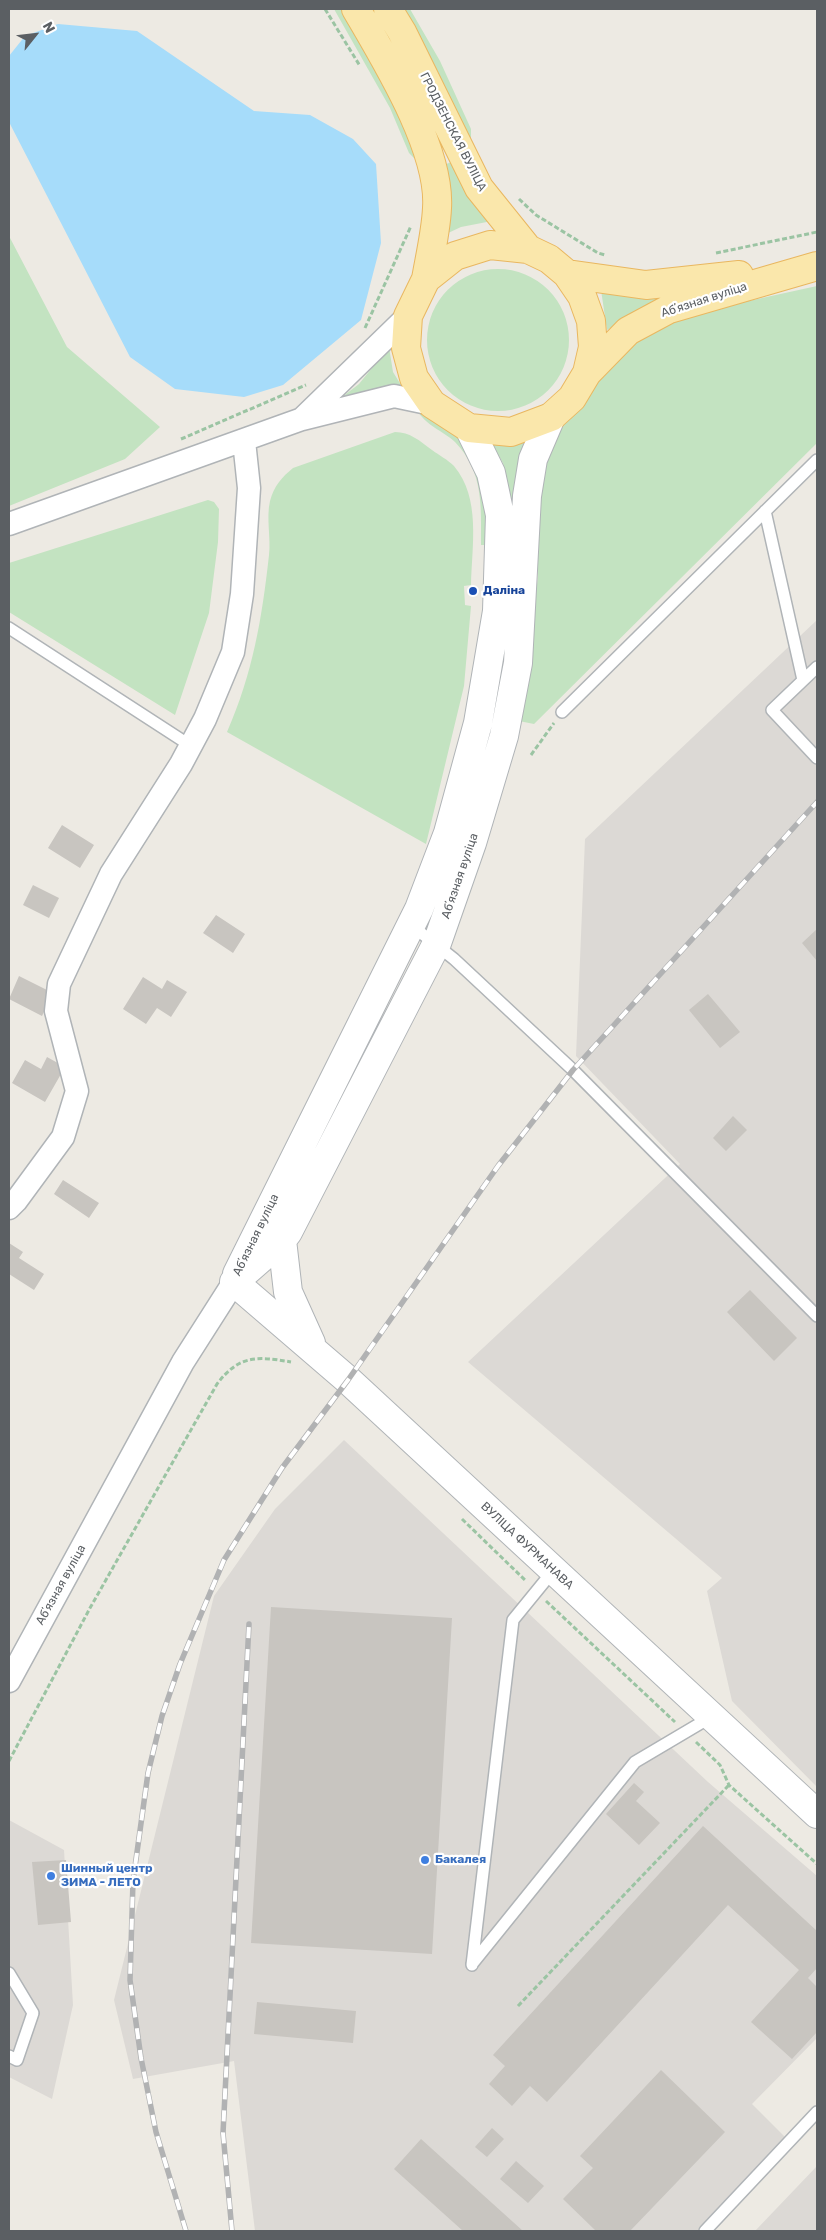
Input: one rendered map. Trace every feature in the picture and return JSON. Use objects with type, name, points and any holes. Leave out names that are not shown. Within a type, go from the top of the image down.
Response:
[{"type":"main road","points":[[356,9],[400,85],[432,163],[437,206],[426,279]]},
{"type":"main road","name":"ГРОДЗЕНСКАЯ ВУЛІЦА","points":[[388,9],[402,32],[479,188],[528,249]]},
{"type":"main road","name":"Абʼязная вуліца","points":[[587,373],[593,347],[591,321],[582,296],[567,274],[549,259],[528,249],[490,245],[455,256],[426,279],[408,316],[406,348],[414,378],[432,404],[469,428],[511,432],[551,417],[572,398],[587,373],[628,332],[669,309],[814,267]]},
{"type":"main road","name":"Абʼязная вуліца","points":[[567,274],[646,285],[814,267]]},
{"type":"street","points":[[302,419],[408,316]]},
{"type":"street","points":[[9,524],[302,419],[394,396],[432,404]]},
{"type":"street","name":"Абʼязная вуліца","points":[[234,1282],[282,1240],[437,943],[472,843],[504,736],[518,663],[527,496],[533,460],[551,417]]},
{"type":"street","name":"Абʼязная вуліца","points":[[9,1681],[183,1362],[234,1282],[412,925],[448,834],[476,732],[497,611],[500,515],[491,473],[469,428]]},
{"type":"street","points":[[9,1208],[63,1137],[77,1091],[56,1011],[59,984],[112,874],[205,720],[233,652],[242,594],[249,488],[244,441]]},
{"type":"street","points":[[282,1240],[288,1292],[306,1358]]},
{"type":"street","name":"ВУЛІЦА ФУРМАНАВА","points":[[234,1282],[306,1358],[544,1581],[711,1716],[817,1814]]},
{"type":"lane","points":[[562,712],[817,460]]},
{"type":"lane","points":[[765,511],[804,680]]},
{"type":"lane","points":[[9,628],[191,746]]},
{"type":"lane","points":[[817,667],[772,710],[817,758]]},
{"type":"lane","points":[[412,925],[437,943],[573,1070],[817,1316]]},
{"type":"lane","points":[[544,1581],[513,1620],[472,1965],[635,1762],[711,1716]]},
{"type":"lane","points":[[9,1973],[33,2013],[17,2060],[9,2056]]},
{"type":"lane","points":[[705,2231],[817,2112]]},
{"type":"path","points":[[325,9],[365,73]]},
{"type":"path","points":[[516,196],[536,214],[598,253],[606,255]]},
{"type":"path","points":[[359,336],[365,328],[412,226],[412,218]]},
{"type":"path","points":[[714,253],[817,232]]},
{"type":"path","points":[[180,439],[315,381]]},
{"type":"path","points":[[531,755],[562,712]]},
{"type":"path","points":[[9,1761],[90,1608],[217,1384],[227,1371],[253,1358],[306,1358]]},
{"type":"path","points":[[457,1515],[544,1581],[685,1732],[720,1765],[729,1785],[817,1864]]},
{"type":"path","points":[[518,2006],[729,1785]]},
{"type":"shaded area","points":[[817,620],[817,1787],[732,1701],[707,1591],[722,1578],[468,1362],[680,1164],[576,1056],[585,839]]},
{"type":"shaded area","points":[[344,1440],[708,1782],[817,1876],[817,2038],[752,2104],[792,2144],[710,2231],[255,2231],[234,2061],[133,2079],[114,2000],[214,1596],[275,1509]]},
{"type":"shaded area","points":[[9,1820],[64,1850],[73,2005],[52,2099],[9,2077]]},
{"type":"shaded area","points":[[817,2166],[817,2231],[755,2231]]},
{"type":"green space","points":[[334,9],[345,9],[420,159],[414,158],[409,153],[390,108]]},
{"type":"green space","points":[[402,9],[410,9],[440,61],[471,129],[471,140],[467,141],[438,72]]},
{"type":"green space","points":[[452,162],[492,221],[461,227],[446,234],[451,199],[446,164]]},
{"type":"green space","points":[[9,236],[67,347],[160,427],[125,459],[9,506]]},
{"type":"green space","points":[[498,269],[512,270],[525,274],[538,281],[548,290],[557,300],[564,313],[568,326],[568,354],[564,367],[557,380],[548,390],[538,399],[525,406],[512,410],[498,411],[484,410],[471,406],[458,399],[448,390],[439,380],[432,367],[428,354],[427,340],[428,326],[432,313],[439,300],[448,290],[458,281],[471,274],[484,270]]},
{"type":"green space","points":[[817,286],[817,443],[534,724],[519,721],[538,577],[538,489],[550,444],[593,386],[634,337],[698,312]]},
{"type":"green space","points":[[601,290],[683,293],[645,308],[607,330]]},
{"type":"green space","points":[[389,347],[393,372],[401,385],[370,390],[329,407],[359,384]]},
{"type":"green space","points":[[417,410],[445,423],[472,451],[488,503],[486,545],[481,545],[479,491],[471,465],[455,442],[425,420]]},
{"type":"green space","points":[[395,432],[415,438],[454,466],[463,479],[472,507],[471,585],[464,586],[465,605],[471,606],[464,686],[426,844],[227,732],[244,688],[255,645],[269,555],[269,508],[276,486],[293,468]]},
{"type":"green space","points":[[530,436],[507,663],[492,734],[488,735],[506,481],[503,463],[489,440]]},
{"type":"green space","points":[[208,500],[214,502],[219,509],[218,542],[209,613],[175,715],[9,612],[9,563]]},
{"type":"water","points":[[58,24],[137,31],[254,111],[310,115],[353,139],[376,164],[381,243],[361,320],[283,385],[244,397],[175,389],[130,357],[9,122],[9,56],[25,36]]},
{"type":"building","points":[[62,825],[94,845],[80,868],[48,848]]},
{"type":"building","points":[[33,885],[59,898],[49,918],[23,905]]},
{"type":"building","points":[[216,915],[245,934],[233,953],[203,933]]},
{"type":"building","points":[[817,929],[817,961],[802,943]]},
{"type":"building","points":[[19,976],[53,993],[42,1016],[9,999]]},
{"type":"building","points":[[143,977],[162,989],[167,980],[187,992],[171,1017],[157,1008],[146,1024],[123,1009]]},
{"type":"building","points":[[708,994],[740,1032],[720,1048],[689,1010]]},
{"type":"building","points":[[47,1057],[65,1067],[45,1102],[12,1083],[25,1060],[41,1069]]},
{"type":"building","points":[[733,1116],[747,1130],[726,1151],[713,1138]]},
{"type":"building","points":[[63,1180],[99,1203],[89,1218],[54,1194]]},
{"type":"building","points":[[9,1243],[23,1252],[19,1258],[44,1274],[34,1290],[9,1274]]},
{"type":"building","points":[[750,1290],[797,1338],[774,1361],[727,1312]]},
{"type":"building","points":[[271,1607],[452,1618],[432,1954],[251,1943]]},
{"type":"building","points":[[634,1783],[644,1792],[636,1801],[660,1823],[639,1845],[606,1814]]},
{"type":"building","points":[[703,1826],[817,1931],[817,1968],[808,1978],[817,1987],[817,2032],[792,2059],[751,2022],[799,1970],[728,1905],[547,2102],[530,2086],[512,2106],[489,2084],[505,2066],[493,2055]]},
{"type":"building","points":[[66,1860],[71,1922],[38,1925],[32,1862]]},
{"type":"building","points":[[257,2002],[356,2011],[353,2043],[254,2034]]},
{"type":"building","points":[[661,2070],[725,2132],[630,2231],[596,2231],[563,2199],[593,2168],[580,2156]]},
{"type":"building","points":[[492,2128],[504,2139],[487,2157],[475,2147]]},
{"type":"building","points":[[421,2139],[523,2231],[463,2231],[394,2169]]},
{"type":"building","points":[[516,2161],[544,2186],[528,2203],[500,2179]]},
{"type":"railway","points":[[186,2231],[156,2132],[141,2058],[130,1980],[133,1881],[148,1773],[162,1716],[180,1664],[224,1560],[282,1468],[348,1380],[498,1166],[573,1070],[817,802]]},
{"type":"railway","points":[[232,2231],[223,2133],[249,1624]]},
{"type":"place","name":"Даліна","points":[[473,591]]},
{"type":"place","name":"Бакалея","points":[[425,1860]]},
{"type":"place","name":"Шинный центр ЗИМА - ЛЕТО","points":[[51,1876]]}]
